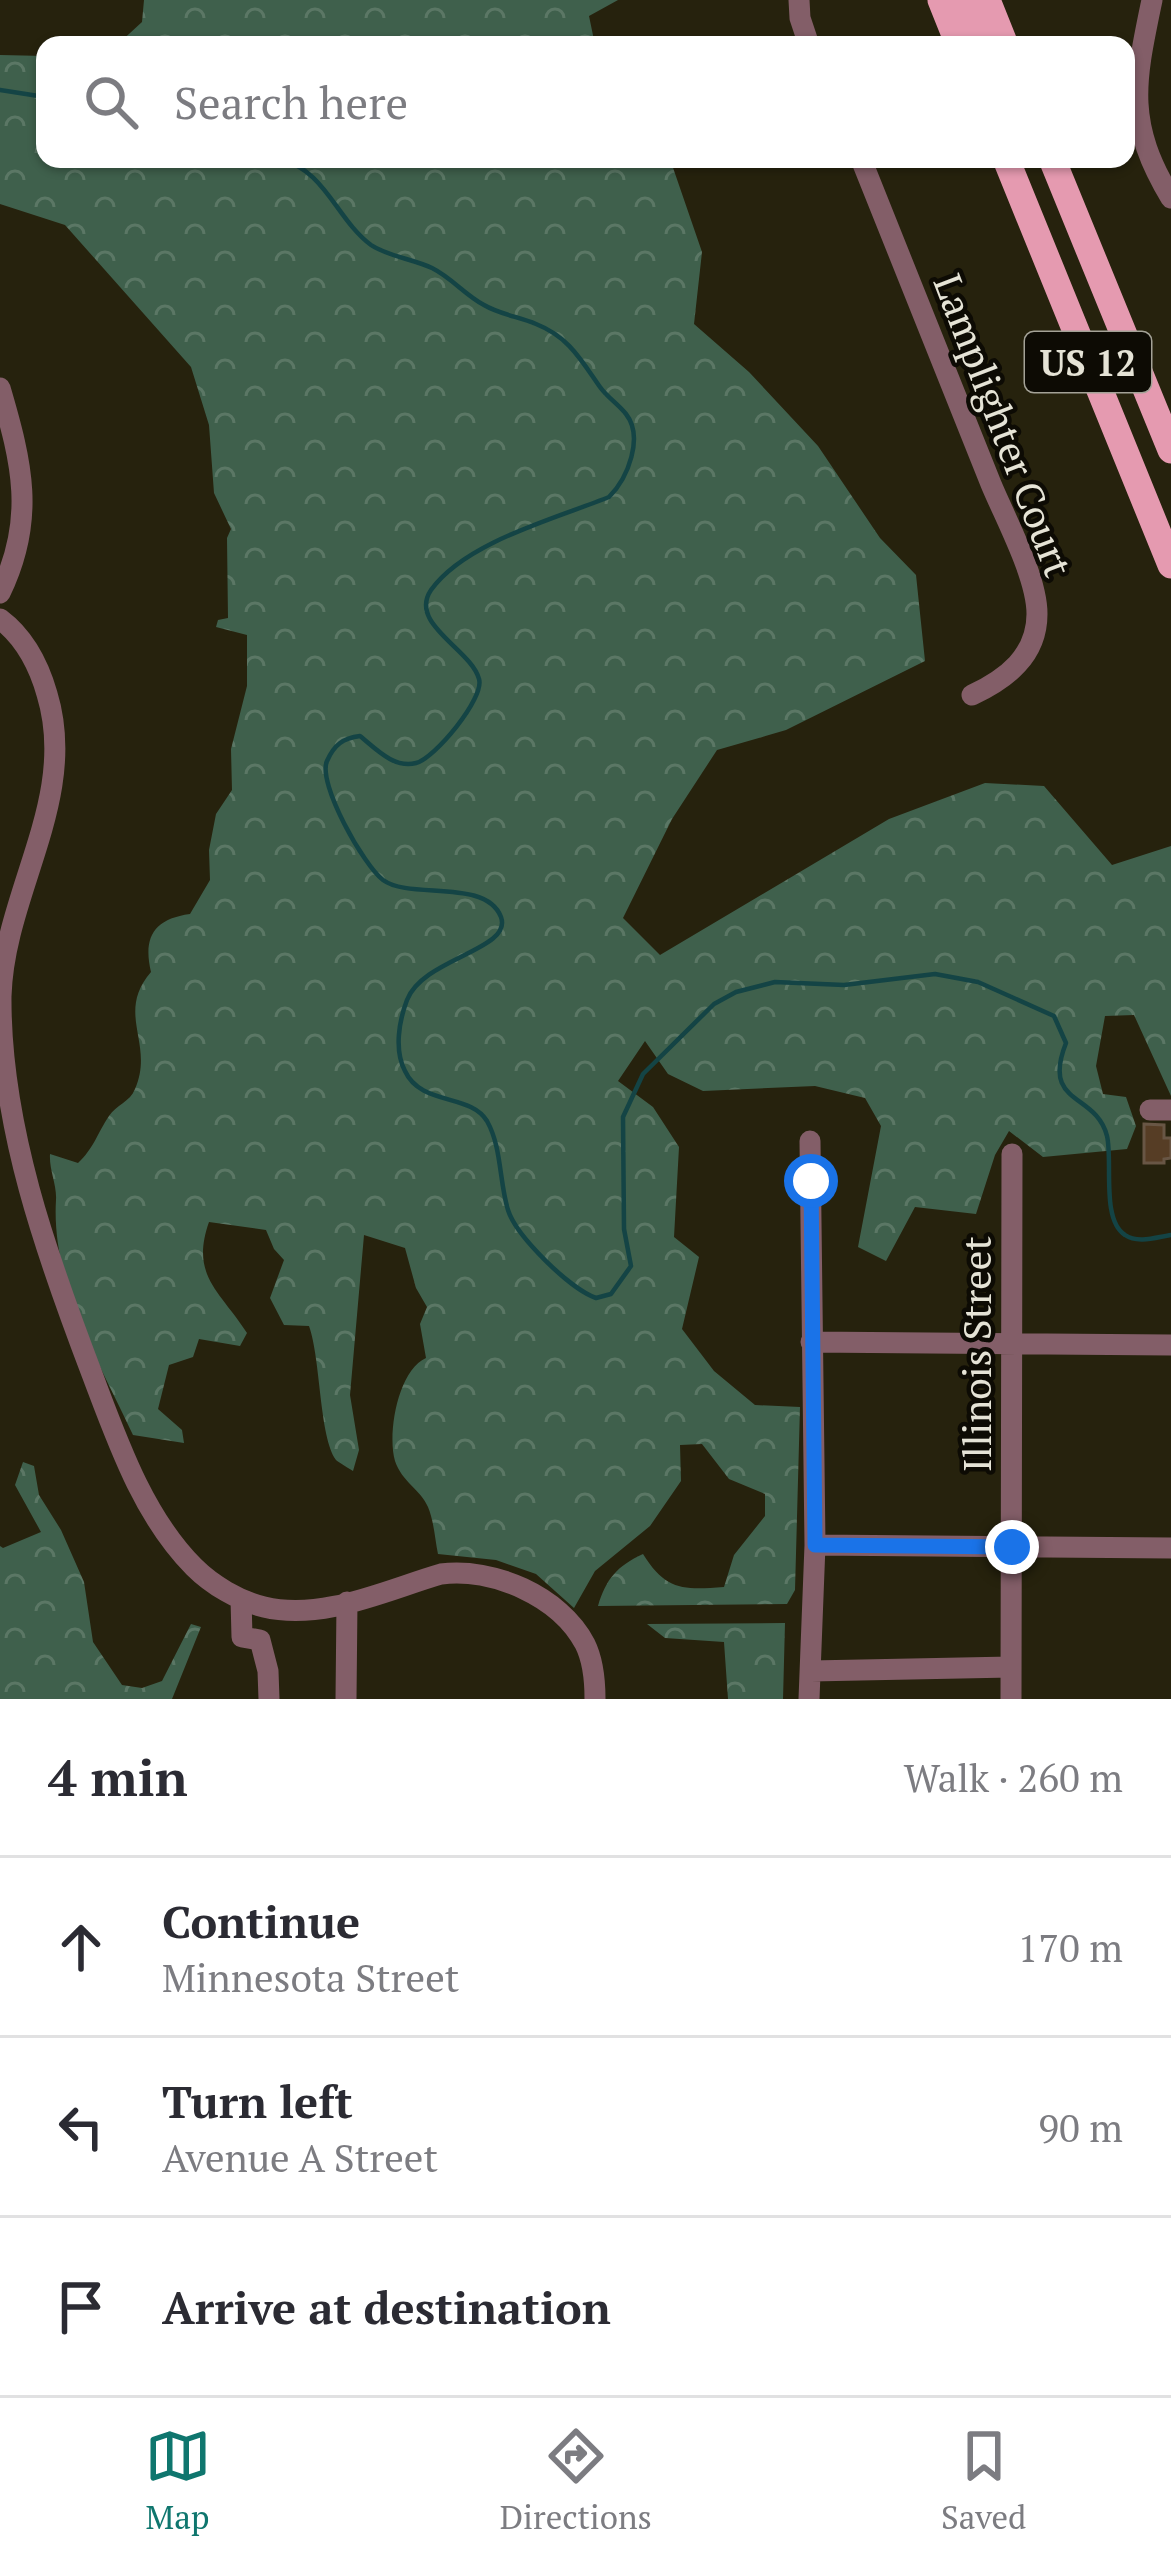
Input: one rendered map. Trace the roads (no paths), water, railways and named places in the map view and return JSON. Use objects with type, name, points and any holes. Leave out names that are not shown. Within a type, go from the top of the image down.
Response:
[{"type":"main road","points":[[941,0],[955,36]]},
{"type":"main road","points":[[962,0],[978,36]]},
{"type":"main road","points":[[987,0],[1001,36]]},
{"type":"main road","name":"US 12","points":[[1010,168],[1171,565]]},
{"type":"main road","name":"US 12","points":[[1056,168],[1171,450]]},
{"type":"street","points":[[800,0],[806,36]]},
{"type":"street","points":[[1152,0],[1137,74],[1135,111],[1156,174],[1171,197]]},
{"type":"street","name":"Lamplighter Court","points":[[864,168],[1009,528],[1037,610],[1030,647],[1015,669],[972,695]]},
{"type":"street","points":[[0,388],[17,445],[24,501],[17,550],[0,593]]},
{"type":"street","points":[[0,619],[32,656],[43,679],[56,740],[53,790],[12,919],[3,965],[3,1043],[30,1191],[56,1280],[132,1469],[166,1532],[194,1567],[241,1599],[289,1610],[347,1602],[441,1574],[490,1575],[541,1600],[567,1620],[589,1652],[595,1699]]},
{"type":"street","points":[[809,1699],[815,1545],[810,1141]]},
{"type":"street","name":"Illinois Street","points":[[1011,1699],[1012,1154]]},
{"type":"street","points":[[811,1342],[1171,1346]]},
{"type":"street","points":[[815,1545],[1171,1548]]},
{"type":"street","points":[[241,1599],[242,1637],[260,1640],[269,1699]]},
{"type":"street","points":[[346,1699],[347,1602]]},
{"type":"street","points":[[811,1671],[1011,1667]]},
{"type":"waterway","points":[[0,90],[36,96]]},
{"type":"waterway","points":[[301,168],[371,245],[432,268],[484,305],[557,336],[623,410],[634,434],[631,457],[609,497],[489,545],[446,573],[431,590],[428,614],[479,679],[474,700],[445,740],[424,759],[408,764],[354,737],[340,743],[327,761],[329,787],[344,824],[383,880],[411,889],[480,898],[501,917],[494,938],[416,986],[402,1017],[400,1054],[405,1071],[422,1090],[469,1106],[487,1121],[508,1210],[533,1247],[585,1293],[596,1298],[611,1294],[631,1266],[624,1229],[623,1117],[643,1074],[714,1004],[736,992],[775,982],[844,985],[935,974],[978,982],[1054,1016],[1066,1043],[1060,1078],[1065,1089],[1101,1122],[1107,1136],[1110,1204],[1118,1227],[1136,1239],[1171,1235]]}]
